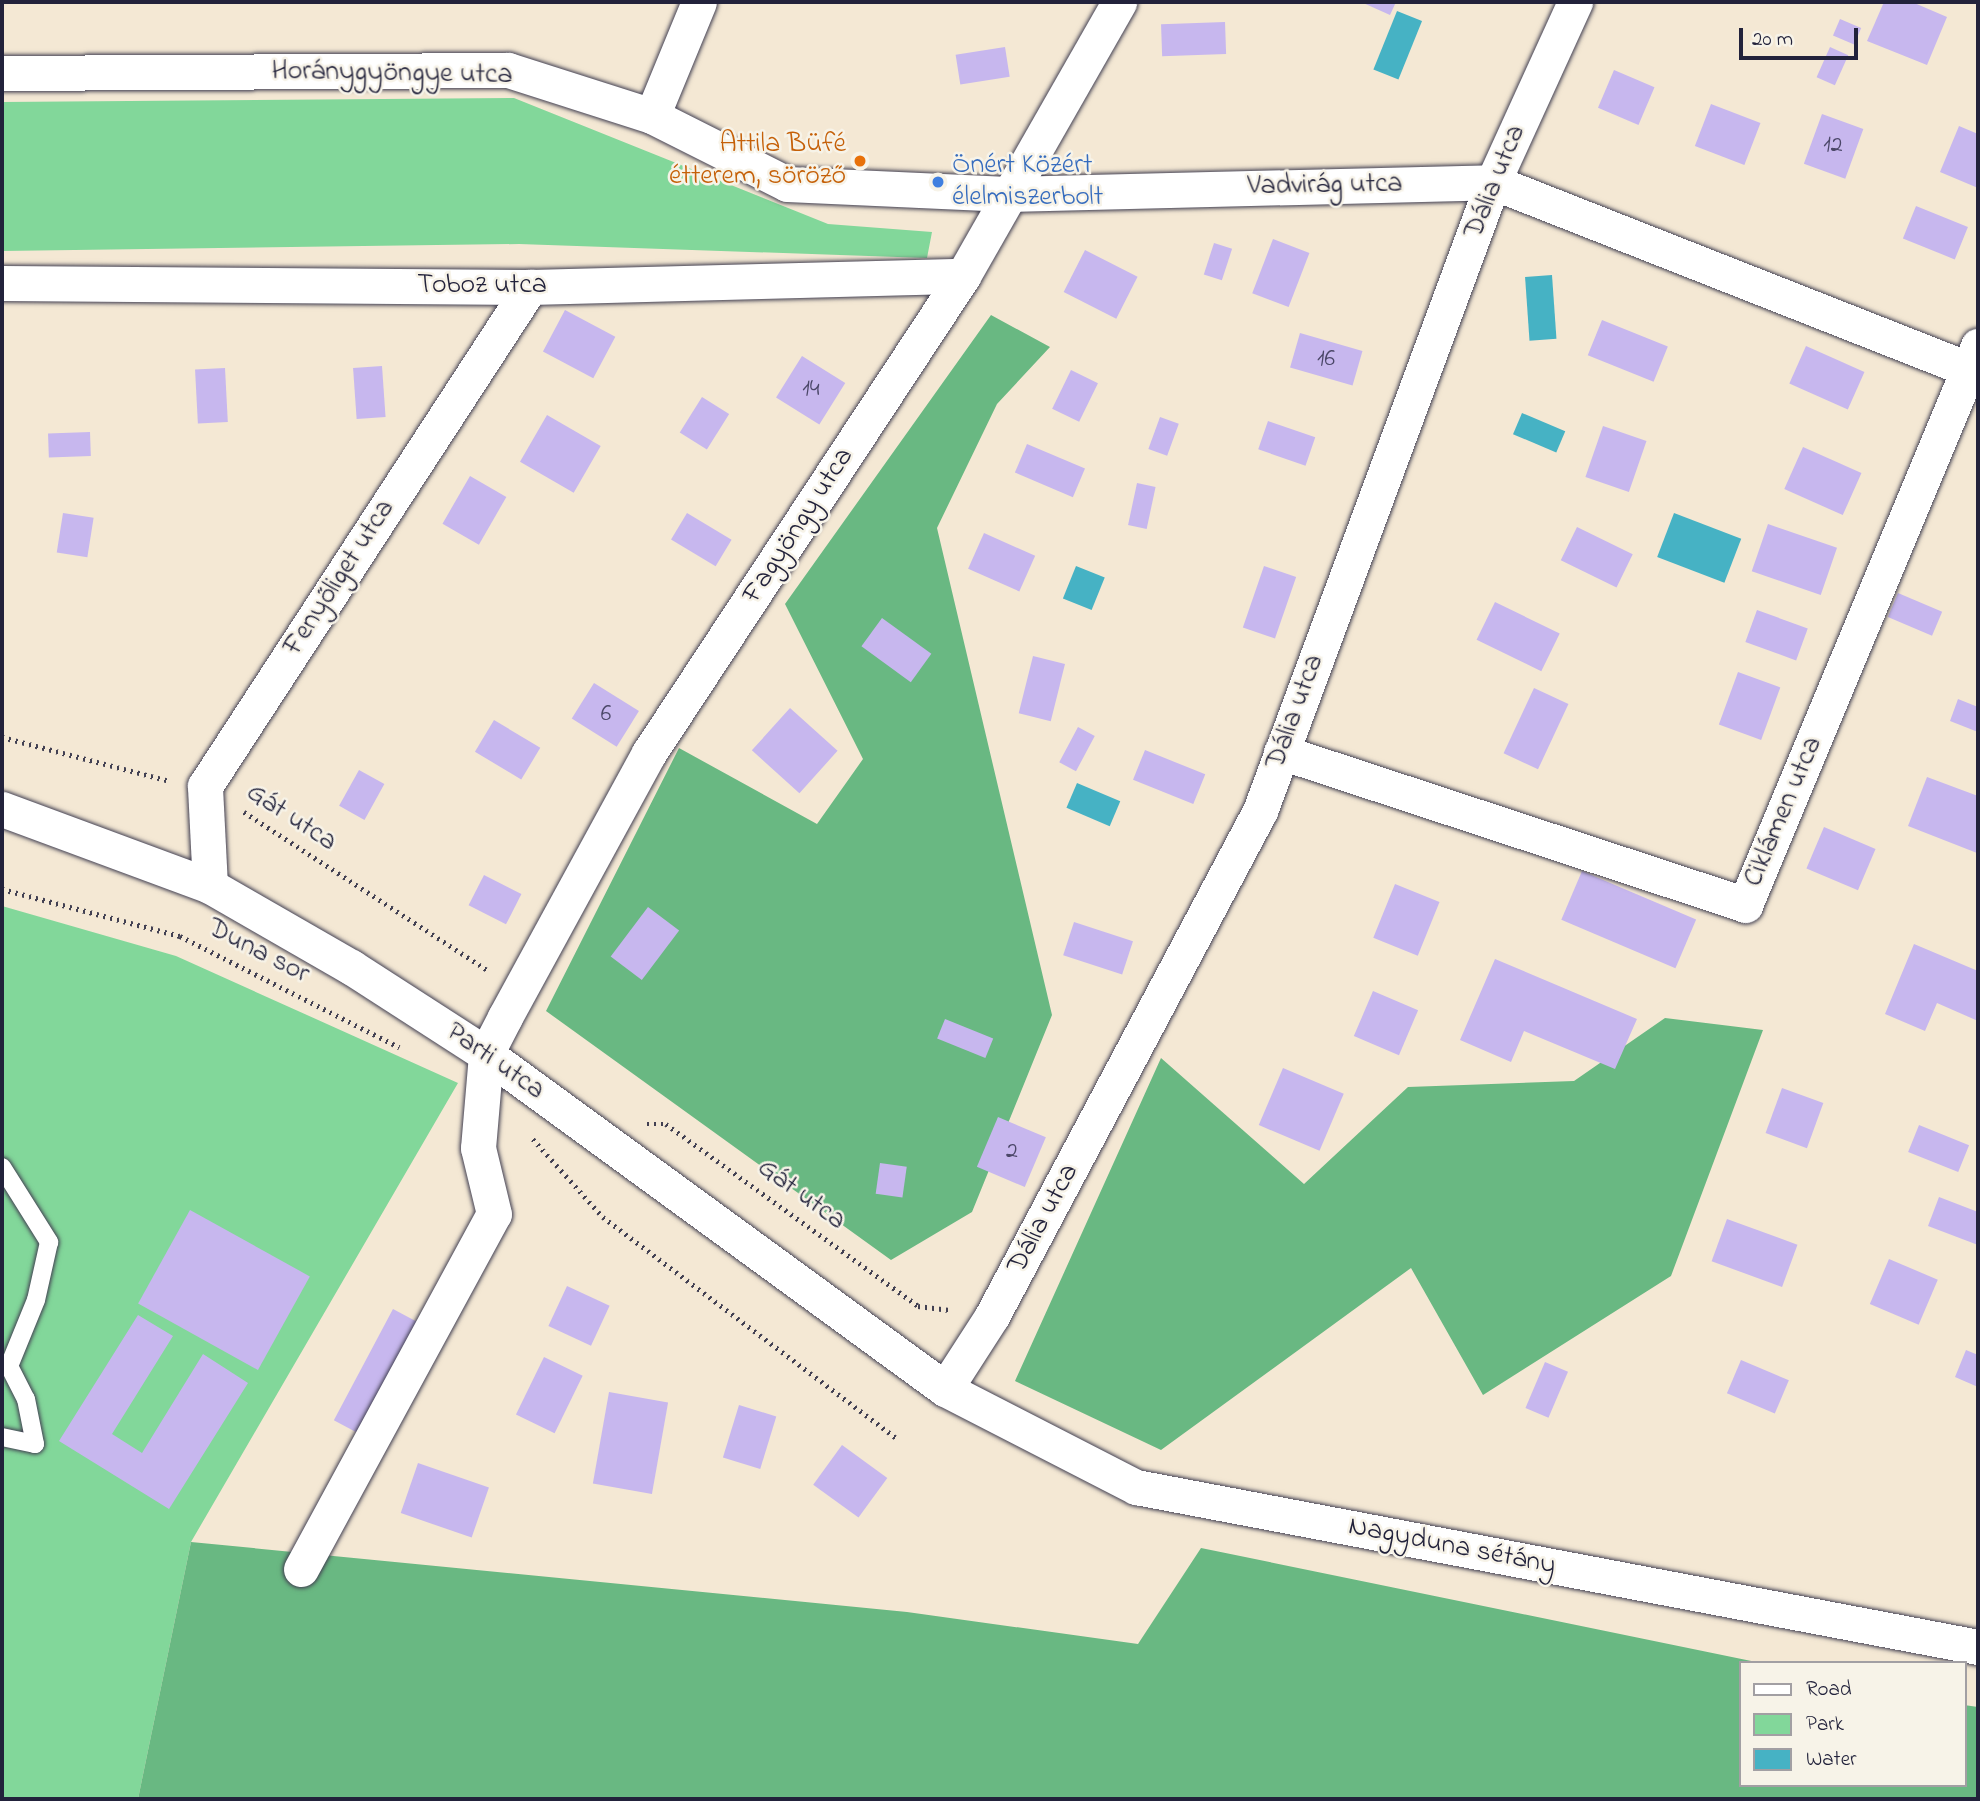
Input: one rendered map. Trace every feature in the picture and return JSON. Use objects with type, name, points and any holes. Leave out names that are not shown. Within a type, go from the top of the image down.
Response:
[{"type":"street","points":[[652,116],[699,2]]},
{"type":"street","name":"Fagyöngy utca","points":[[486,1054],[649,753],[963,276],[1119,2]]},
{"type":"street","name":"Dália utca","points":[[945,1390],[992,1316],[1260,811],[1493,182],[1575,2]]},
{"type":"street","name":"Horánygyöngye utca","points":[[2,73],[508,70],[652,116]]},
{"type":"street","name":"Vadvirág utca","points":[[652,116],[787,184],[1008,194],[1493,182],[1975,362]]},
{"type":"street","name":"Toboz utca","points":[[2,283],[530,287],[963,276]]},
{"type":"street","name":"Fenyőliget utca","points":[[205,786],[530,287]]},
{"type":"street","name":"Ciklámen utca","points":[[1281,752],[1745,905],[1975,362]]},
{"type":"street","points":[[205,786],[210,886]]},
{"type":"street","name":"Parti utca","points":[[2,809],[210,886],[486,1054],[945,1390]]},
{"type":"street","points":[[301,1569],[494,1214],[478,1148],[486,1054]]},
{"type":"street","name":"Nagyduna sétány","points":[[945,1390],[1136,1487],[1977,1635]]},
{"type":"lane","points":[[2,1167],[49,1242],[36,1300],[9,1366],[26,1399],[36,1444],[2,1437]]},
{"type":"path","name":"Gát utca","points":[[2,737],[205,786],[489,972],[505,1017]]},
{"type":"path","name":"Duna sor","points":[[2,889],[180,936],[409,1051]]},
{"type":"path","name":"Gát utca","points":[[583,1125],[666,1124],[918,1306],[992,1316]]},
{"type":"path","name":"Parti utca","points":[[529,1135],[603,1217],[898,1439]]},
{"type":"green space","points":[[514,98],[828,224],[932,232],[927,258],[519,244],[2,251],[2,102]]},
{"type":"green space","points":[[991,315],[1050,347],[997,404],[937,528],[1052,1015],[972,1212],[891,1260],[546,1011],[679,748],[817,824],[863,759],[785,604]]},
{"type":"green space","points":[[2,906],[176,956],[458,1083],[191,1542],[138,1799],[2,1799]]},
{"type":"green space","points":[[1665,1018],[1763,1030],[1671,1276],[1483,1395],[1411,1268],[1161,1450],[1015,1381],[1161,1058],[1304,1184],[1408,1087],[1574,1081]]},
{"type":"green space","points":[[191,1542],[907,1612],[1138,1644],[1201,1548],[1751,1661],[1738,1661],[1738,1787],[1966,1787],[1966,1705],[1978,1707],[1978,1799],[138,1799]]},
{"type":"water","points":[[1397,11],[1422,21],[1398,80],[1373,69]]},
{"type":"water","points":[[1552,275],[1556,339],[1530,341],[1525,277]]},
{"type":"water","points":[[1522,413],[1565,431],[1556,453],[1513,434]]},
{"type":"water","points":[[1674,513],[1741,539],[1724,583],[1657,557]]},
{"type":"water","points":[[1076,566],[1105,578],[1092,610],[1063,598]]},
{"type":"water","points":[[1077,783],[1120,801],[1110,826],[1066,808]]},
{"type":"building","points":[[1361,2],[1396,2],[1390,15]]},
{"type":"building","points":[[1884,2],[1912,2],[1947,17],[1927,65],[1867,41]]},
{"type":"building","points":[[1840,19],[1861,28],[1854,45],[1833,36]]},
{"type":"building","points":[[1225,22],[1226,54],[1162,56],[1161,24]]},
{"type":"building","points":[[1005,47],[1010,77],[960,84],[956,55]]},
{"type":"building","points":[[1830,47],[1848,55],[1835,85],[1817,77]]},
{"type":"building","points":[[1614,70],[1655,87],[1638,125],[1598,108]]},
{"type":"building","points":[[1711,104],[1760,123],[1744,165],[1695,146]]},
{"type":"building","points":[[1822,114],[1863,129],[1845,179],[1804,164]]},
{"type":"building","points":[[1959,126],[1978,134],[1978,188],[1940,172]]},
{"type":"building","points":[[1916,206],[1968,227],[1955,259],[1903,238]]},
{"type":"building","points":[[1273,239],[1309,253],[1289,307],[1252,293]]},
{"type":"building","points":[[1214,243],[1232,249],[1222,280],[1204,274]]},
{"type":"building","points":[[1085,250],[1138,277],[1116,319],[1064,292]]},
{"type":"building","points":[[565,310],[615,337],[593,378],[543,351]]},
{"type":"building","points":[[1602,320],[1668,347],[1654,382],[1588,355]]},
{"type":"building","points":[[1300,333],[1362,351],[1353,386],[1290,368]]},
{"type":"building","points":[[1806,346],[1864,372],[1848,409],[1789,383]]},
{"type":"building","points":[[802,356],[845,383],[819,425],[776,398]]},
{"type":"building","points":[[382,366],[386,417],[357,419],[353,368]]},
{"type":"building","points":[[225,368],[228,422],[198,423],[195,370]]},
{"type":"building","points":[[1071,370],[1098,383],[1079,422],[1052,409]]},
{"type":"building","points":[[702,397],[729,414],[707,450],[680,433]]},
{"type":"building","points":[[547,415],[601,446],[574,493],[520,462]]},
{"type":"building","points":[[1160,417],[1179,424],[1167,456],[1148,449]]},
{"type":"building","points":[[1268,421],[1315,437],[1306,466],[1258,449]]},
{"type":"building","points":[[1603,426],[1646,441],[1629,492],[1585,477]]},
{"type":"building","points":[[90,432],[91,456],[49,457],[48,433]]},
{"type":"building","points":[[1027,444],[1085,469],[1073,497],[1015,473]]},
{"type":"building","points":[[1803,447],[1861,473],[1843,515],[1784,489]]},
{"type":"building","points":[[470,476],[506,497],[479,545],[442,524]]},
{"type":"building","points":[[1137,483],[1156,487],[1147,529],[1128,525]]},
{"type":"building","points":[[63,513],[94,518],[87,557],[57,553]]},
{"type":"building","points":[[687,513],[732,540],[716,566],[671,540]]},
{"type":"building","points":[[1768,524],[1837,548],[1821,595],[1752,571]]},
{"type":"building","points":[[1577,527],[1633,554],[1617,587],[1561,560]]},
{"type":"building","points":[[984,533],[1035,556],[1019,591],[968,569]]},
{"type":"building","points":[[1264,566],[1296,577],[1275,639],[1243,627]]},
{"type":"building","points":[[1898,593],[1942,612],[1932,636],[1888,617]]},
{"type":"building","points":[[1495,602],[1560,634],[1541,671],[1477,640]]},
{"type":"building","points":[[1757,610],[1808,628],[1796,660],[1745,642]]},
{"type":"building","points":[[882,618],[931,654],[911,682],[861,646]]},
{"type":"building","points":[[1033,656],[1065,664],[1051,721],[1019,713]]},
{"type":"building","points":[[1738,672],[1780,687],[1761,740],[1719,725]]},
{"type":"building","points":[[594,683],[639,711],[617,747],[572,719]]},
{"type":"building","points":[[1534,688],[1568,704],[1538,769],[1504,753]]},
{"type":"building","points":[[1958,699],[1978,707],[1978,732],[1950,721]]},
{"type":"building","points":[[790,708],[838,751],[799,793],[752,750]]},
{"type":"building","points":[[494,720],[540,748],[521,780],[475,752]]},
{"type":"building","points":[[1078,727],[1095,736],[1076,771],[1059,762]]},
{"type":"building","points":[[1145,750],[1205,774],[1193,804],[1133,780]]},
{"type":"building","points":[[359,770],[384,784],[364,820],[339,806]]},
{"type":"building","points":[[1927,777],[1978,796],[1977,853],[1908,826]]},
{"type":"building","points":[[1824,827],[1876,849],[1858,890],[1806,868]]},
{"type":"building","points":[[1582,871],[1696,919],[1675,968],[1561,920]]},
{"type":"building","points":[[484,875],[521,894],[506,924],[469,905]]},
{"type":"building","points":[[1395,884],[1440,902],[1418,956],[1373,938]]},
{"type":"building","points":[[648,907],[679,930],[642,980],[611,957]]},
{"type":"building","points":[[1074,922],[1133,941],[1122,974],[1063,955]]},
{"type":"building","points":[[1914,944],[1978,971],[1978,1021],[1937,1003],[1925,1031],[1885,1014]]},
{"type":"building","points":[[1495,959],[1637,1019],[1615,1069],[1524,1031],[1511,1062],[1460,1040]]},
{"type":"building","points":[[1373,991],[1418,1010],[1399,1055],[1354,1036]]},
{"type":"building","points":[[945,1019],[993,1038],[985,1058],[937,1038]]},
{"type":"building","points":[[1283,1068],[1344,1094],[1320,1151],[1259,1125]]},
{"type":"building","points":[[1782,1088],[1823,1103],[1807,1148],[1766,1133]]},
{"type":"building","points":[[998,1117],[1046,1137],[1025,1187],[977,1167]]},
{"type":"building","points":[[1919,1125],[1969,1145],[1958,1172],[1908,1152]]},
{"type":"building","points":[[880,1163],[907,1167],[902,1197],[876,1194]]},
{"type":"building","points":[[1939,1197],[1978,1212],[1978,1245],[1928,1226]]},
{"type":"building","points":[[190,1210],[310,1276],[258,1370],[138,1304]]},
{"type":"building","points":[[1727,1219],[1797,1245],[1782,1287],[1712,1261]]},
{"type":"building","points":[[1889,1259],[1938,1280],[1919,1325],[1870,1304]]},
{"type":"building","points":[[567,1286],[610,1306],[591,1346],[548,1326]]},
{"type":"building","points":[[393,1309],[423,1325],[364,1436],[334,1420]]},
{"type":"building","points":[[138,1315],[173,1336],[112,1434],[142,1453],[203,1354],[248,1383],[169,1509],[59,1441]]},
{"type":"building","points":[[1966,1350],[1978,1355],[1978,1387],[1955,1377]]},
{"type":"building","points":[[544,1357],[583,1376],[555,1433],[516,1415]]},
{"type":"building","points":[[1741,1360],[1789,1380],[1775,1413],[1727,1393]]},
{"type":"building","points":[[1545,1362],[1568,1372],[1548,1418],[1525,1408]]},
{"type":"building","points":[[609,1392],[668,1402],[652,1494],[593,1484]]},
{"type":"building","points":[[739,1405],[776,1416],[760,1469],[723,1458]]},
{"type":"building","points":[[842,1445],[887,1478],[859,1518],[813,1485]]},
{"type":"building","points":[[418,1463],[489,1487],[472,1538],[401,1513]]},
{"type":"place","name":"Attila Büfé étterem, söröző","points":[[860,161]]},
{"type":"place","name":"Önért Közért élelmiszerbolt","points":[[938,182]]}]
